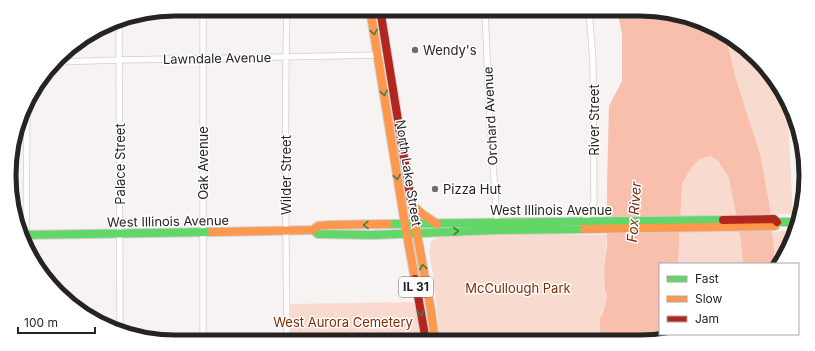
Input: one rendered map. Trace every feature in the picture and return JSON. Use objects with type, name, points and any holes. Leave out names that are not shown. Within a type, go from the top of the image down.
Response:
[{"type":"main road","name":"North Lake Street","points":[[371,16],[406,234],[425,335]]},
{"type":"main road","name":"North Lake Street","points":[[381,16],[434,335]]},
{"type":"main road","points":[[412,205],[418,211],[438,224]]},
{"type":"main road","name":"West Illinois Avenue","points":[[27,235],[313,230],[318,226],[497,222],[585,225],[695,224],[736,223],[774,219],[777,222],[792,222]]},
{"type":"main road","name":"West Illinois Avenue","points":[[313,230],[318,234],[323,235],[406,234],[585,225]]},
{"type":"street","name":"Oak Avenue","points":[[203,16],[203,335]]},
{"type":"street","name":"Wilder Street","points":[[287,16],[287,335]]},
{"type":"street","name":"Orchard Avenue","points":[[485,16],[489,106],[497,222]]},
{"type":"street","name":"River Street","points":[[585,225],[585,218],[594,202],[594,62],[590,16]]},
{"type":"street","name":"Palace Street","points":[[119,26],[120,325]]},
{"type":"street","name":"Lawndale Avenue","points":[[64,62],[388,54]]},
{"type":"street","points":[[25,230],[27,117]]},
{"type":"green space","points":[[727,43],[745,56],[766,78],[778,96],[788,116],[793,214],[771,214],[761,157],[735,76]]},
{"type":"green space","points":[[710,156],[718,161],[729,178],[740,235],[743,263],[678,263],[682,184],[691,168],[700,159]]},
{"type":"green space","points":[[790,230],[783,246],[772,263],[773,232]]},
{"type":"green space","name":"McCullough Park","points":[[503,234],[607,235],[604,269],[605,290],[607,296],[606,303],[600,317],[599,335],[439,335],[433,274],[429,253],[431,241],[447,236]]},
{"type":"green space","name":"West Aurora Cemetery","points":[[415,302],[421,335],[291,335],[290,304]]},
{"type":"water","name":"Fox River","points":[[618,16],[650,16],[691,24],[710,32],[727,43],[735,76],[761,157],[771,214],[774,261],[773,263],[743,263],[740,235],[729,178],[718,161],[710,156],[700,159],[691,168],[682,184],[678,263],[659,263],[659,334],[599,335],[600,317],[606,303],[607,296],[605,290],[604,269],[607,244],[609,106],[622,81],[622,34]]},
{"type":"traffic: fast","points":[[388,224],[723,220]]},
{"type":"traffic: fast","points":[[777,222],[792,222]]},
{"type":"traffic: fast","points":[[313,230],[318,234],[372,235],[498,230],[584,229]]},
{"type":"traffic: fast","points":[[27,235],[212,232]]},
{"type":"traffic: slow","points":[[371,16],[415,279]]},
{"type":"traffic: slow","points":[[411,201],[434,335]]},
{"type":"traffic: slow","points":[[412,205],[437,224]]},
{"type":"traffic: slow","points":[[584,229],[775,226],[777,222]]},
{"type":"traffic: slow","points":[[212,232],[313,230],[318,226],[388,224]]},
{"type":"traffic: jam","points":[[381,16],[411,201]]},
{"type":"traffic: jam","points":[[723,220],[774,219],[777,222]]},
{"type":"traffic: jam","points":[[415,279],[425,335]]},
{"type":"place","name":"Wendy's","points":[[415,50]]},
{"type":"place","name":"Pizza Hut","points":[[435,189]]}]
